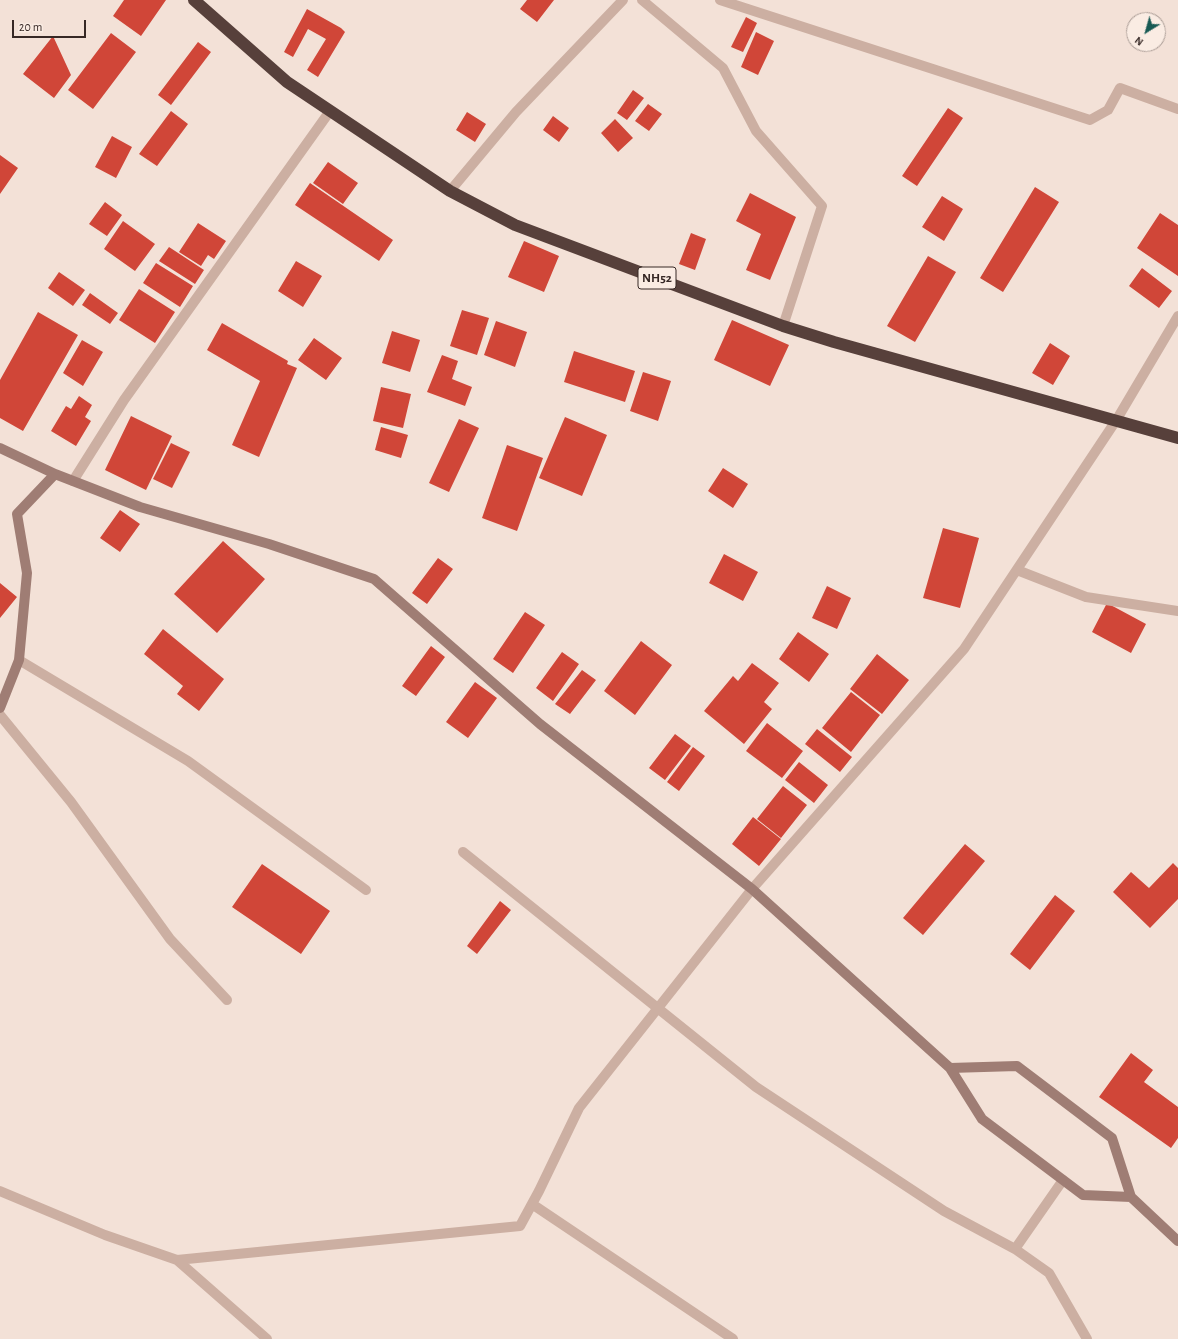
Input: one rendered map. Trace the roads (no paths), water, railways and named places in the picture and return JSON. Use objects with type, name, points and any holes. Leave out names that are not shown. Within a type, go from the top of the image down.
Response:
[{"type":"highway","name":"NH52","points":[[194,0],[287,82],[450,191],[515,225],[783,326],[834,342],[1178,438]]},
{"type":"street","points":[[450,191],[516,112],[623,0]]},
{"type":"street","points":[[642,0],[724,68],[756,131],[822,206],[783,326]]},
{"type":"street","points":[[720,0],[1090,120],[1108,110],[1120,88],[1178,109]]},
{"type":"street","points":[[73,481],[124,400],[330,111]]},
{"type":"street","points":[[177,1260],[520,1226],[579,1108],[752,889],[964,649],[1117,420],[1178,316]]},
{"type":"street","points":[[0,448],[55,474],[140,507],[269,544],[374,579],[540,724],[752,889],[950,1068],[982,1119],[1083,1195],[1131,1197]]},
{"type":"street","points":[[0,708],[19,660],[27,573],[18,514],[55,474]]},
{"type":"street","points":[[1017,570],[1086,597],[1178,611]]},
{"type":"street","points":[[19,660],[188,761],[366,890]]},
{"type":"street","points":[[0,715],[71,802],[170,939],[227,1000]]},
{"type":"street","points":[[463,852],[756,1087],[944,1211],[1015,1249],[1050,1273],[1086,1339]]},
{"type":"street","points":[[950,1068],[1016,1066],[1112,1138],[1131,1197],[1178,1241]]},
{"type":"street","points":[[1015,1249],[1063,1180]]},
{"type":"street","points":[[0,1191],[105,1235],[177,1260],[267,1339]]},
{"type":"street","points":[[532,1204],[733,1339]]}]
